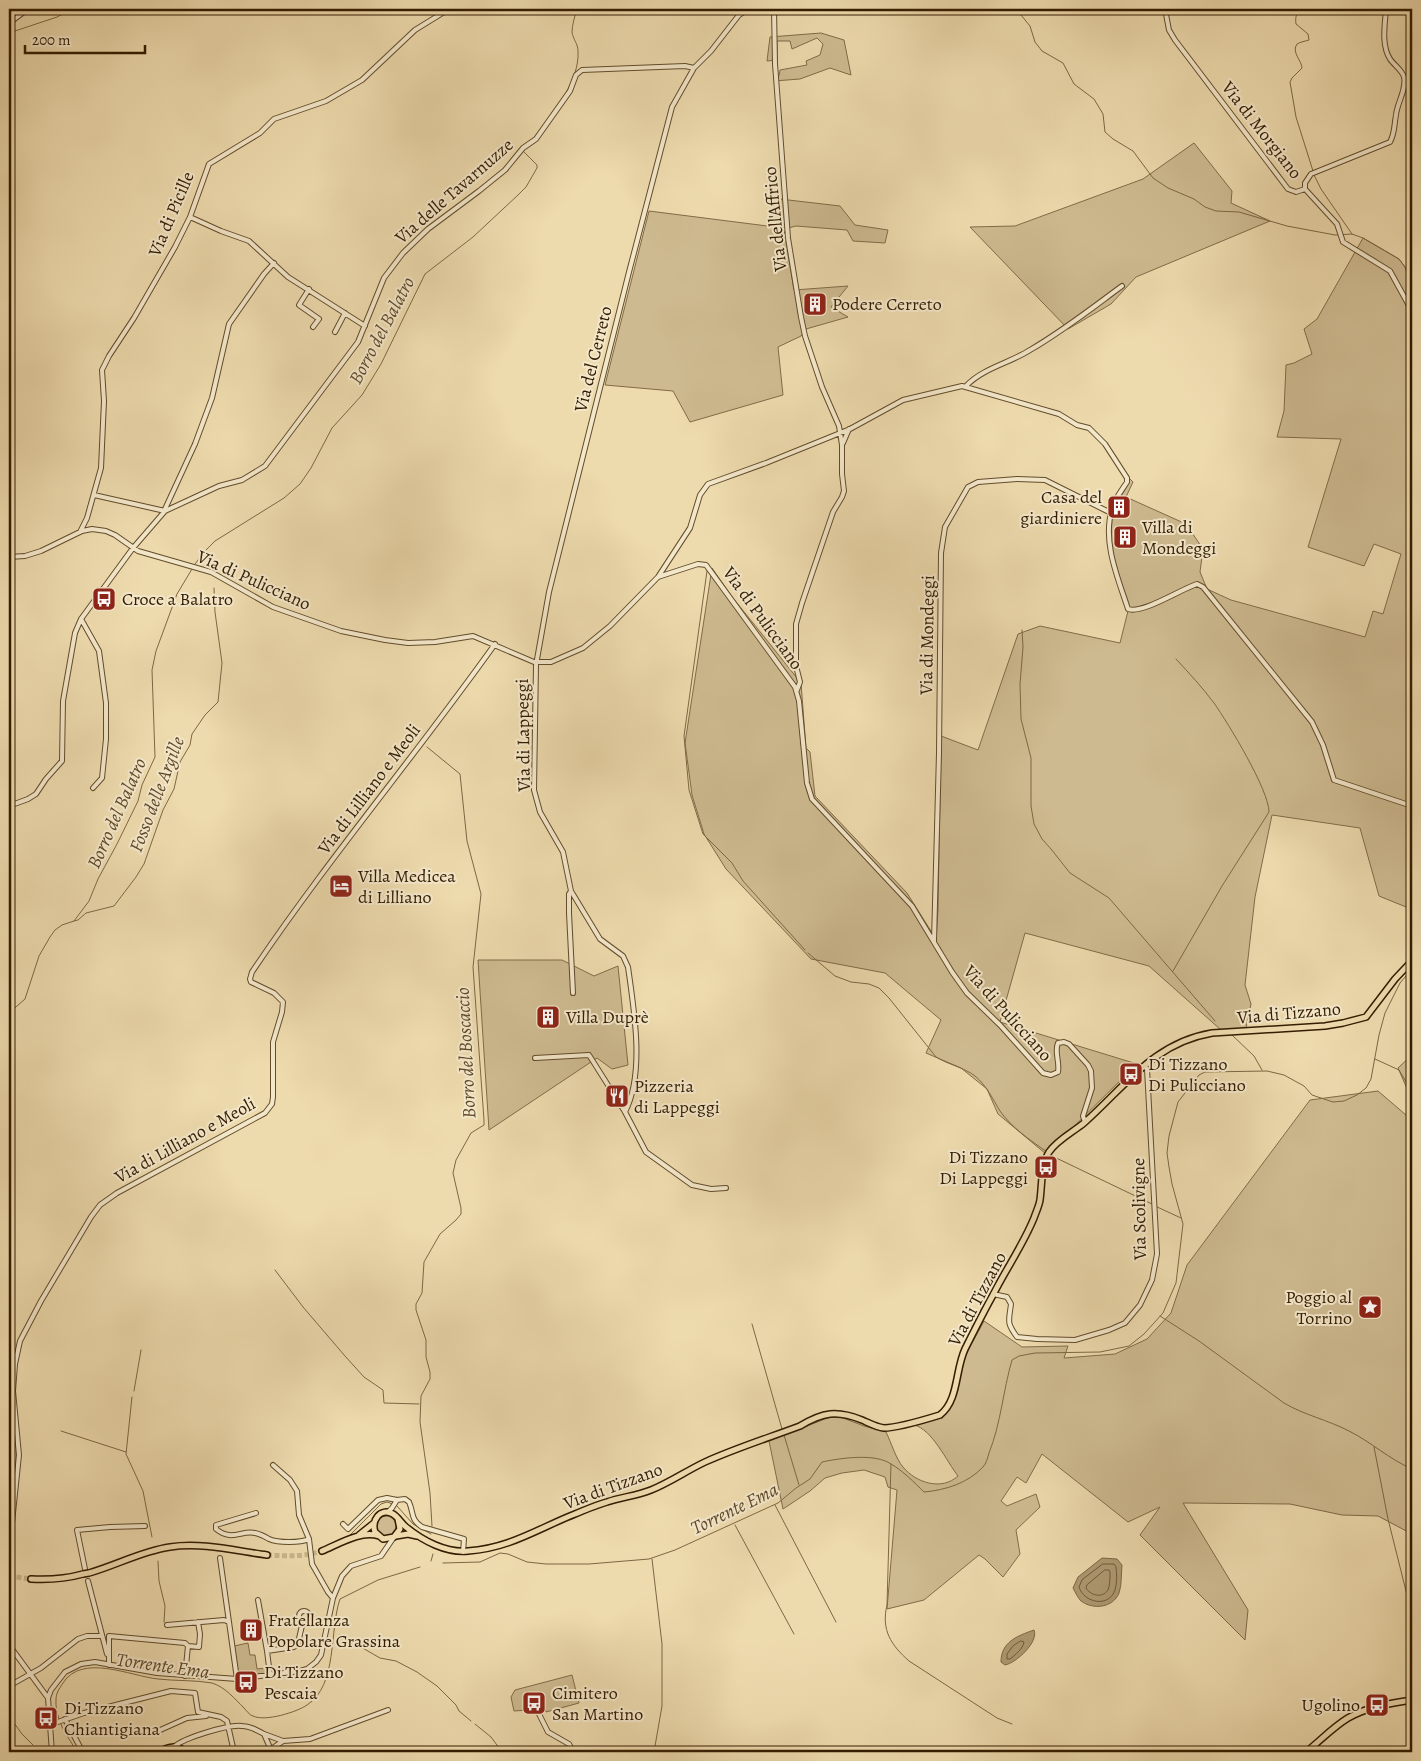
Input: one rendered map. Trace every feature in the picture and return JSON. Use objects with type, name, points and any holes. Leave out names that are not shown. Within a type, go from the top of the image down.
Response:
[{"type":"main road","name":"Via di Tizzano","points":[[352,1539],[366,1535],[386,1539],[408,1534],[423,1538],[445,1548],[463,1552],[502,1546],[608,1501],[635,1496],[652,1490],[703,1463],[800,1426],[814,1417],[825,1414],[838,1414],[883,1428],[940,1415],[949,1404],[952,1396],[962,1356],[1034,1218],[1040,1202],[1044,1166],[1049,1154],[1085,1122],[1133,1074],[1155,1057],[1195,1036],[1212,1033],[1325,1026],[1360,1020],[1366,1017],[1395,979],[1412,961]]},
{"type":"main road","name":"Via di Tizzano","points":[[388,1512],[423,1538]]},
{"type":"main road","points":[[322,1551],[352,1539],[368,1529],[378,1515],[388,1512]]},
{"type":"main road","points":[[395,1536],[400,1529],[397,1517]]},
{"type":"main road","points":[[374,1522],[374,1530],[380,1537]]},
{"type":"main road","points":[[30,1580],[67,1579],[133,1556],[170,1547],[199,1546],[267,1555]]},
{"type":"main road","points":[[1306,1752],[1354,1714],[1368,1709],[1412,1700]]},
{"type":"main road","points":[[158,1752],[174,1747],[186,1752]]},
{"type":"street","points":[[9,23],[28,9]]},
{"type":"street","name":"Via di Picille","points":[[80,532],[87,518],[94,495],[102,458],[104,401],[102,370],[158,278],[190,217],[206,168],[211,162],[260,133],[274,119],[326,102],[362,80],[414,30],[450,9]]},
{"type":"street","points":[[694,68],[711,51],[740,15],[748,9]]},
{"type":"street","name":"Via dell'Affrico","points":[[774,9],[775,64],[788,238],[805,336],[822,387],[841,432]]},
{"type":"street","name":"Via di Morgiano","points":[[1164,9],[1175,40],[1283,182],[1292,192],[1305,189],[1337,224],[1347,245],[1390,271],[1412,311]]},
{"type":"street","points":[[1305,189],[1305,182],[1311,174],[1390,142],[1392,138],[1405,80],[1403,74],[1388,57],[1384,26],[1386,9]]},
{"type":"street","name":"Via delle Tavarnuzze","points":[[9,806],[22,802],[36,794],[62,761],[63,701],[73,640],[81,620],[133,548],[165,510],[205,491],[242,480],[265,466],[358,342],[384,278],[403,253],[428,229],[505,170],[523,148],[536,139],[570,91],[576,75],[582,70],[685,66],[694,68]]},
{"type":"street","name":"Via del Cerreto","points":[[536,663],[554,573],[672,107],[694,68]]},
{"type":"street","points":[[190,217],[249,241],[288,277],[310,289],[365,326]]},
{"type":"street","points":[[94,495],[165,510],[195,444],[212,398],[227,328],[231,319],[264,274],[274,264]]},
{"type":"street","points":[[658,576],[690,528],[699,505],[700,495],[708,484],[850,429],[908,399],[966,386],[991,369],[1020,357],[1052,338],[1122,286]]},
{"type":"street","points":[[310,289],[299,305],[319,319],[313,327]]},
{"type":"street","points":[[335,332],[344,313]]},
{"type":"street","points":[[966,386],[1059,414],[1089,428],[1096,434],[1105,444],[1127,478],[1127,482],[1112,507],[1110,534],[1112,558],[1128,609],[1145,607],[1197,584],[1203,587],[1312,722],[1323,745],[1334,780],[1412,806]]},
{"type":"street","points":[[832,436],[836,430],[837,421]]},
{"type":"street","points":[[842,445],[850,429]]},
{"type":"street","points":[[796,690],[800,682],[796,666],[796,624],[833,512],[844,491],[841,432]]},
{"type":"street","name":"Via di Mondeggi","points":[[934,941],[940,753],[941,553],[945,528],[968,487],[978,482],[1017,479],[1045,480],[1111,513]]},
{"type":"street","name":"Via di Picille","points":[[87,518],[89,530]]},
{"type":"street","name":"Via di Pulicciano","points":[[9,557],[25,556],[41,551],[80,532],[89,530],[111,533],[140,552],[211,572],[273,607],[340,632],[408,643],[436,642],[472,636],[495,644],[536,663],[551,662],[574,653],[590,643],[610,626],[658,576],[698,564],[708,565],[791,679],[796,690],[810,796],[818,807],[904,896],[918,914],[949,967],[967,993],[1000,1025],[1043,1073],[1052,1076],[1058,1072],[1056,1047],[1058,1043],[1062,1042],[1066,1042],[1071,1046],[1088,1065],[1092,1074],[1092,1082],[1083,1116],[1085,1122]]},
{"type":"street","points":[[81,620],[99,651],[106,703],[106,739],[102,778],[92,788]]},
{"type":"street","name":"Via di Lilliano e Meoli","points":[[9,1552],[18,1455],[13,1390],[14,1374],[20,1341],[30,1320],[59,1269],[100,1205],[117,1193],[242,1127],[269,1110],[273,1097],[273,1042],[283,1002],[274,993],[251,982],[252,972],[318,878],[362,824],[495,644]]},
{"type":"street","name":"Via di Lappeggi","points":[[536,663],[534,790],[540,812],[563,852],[571,891],[600,939],[623,956],[628,968],[637,1064],[632,1098],[625,1112]]},
{"type":"street","name":"Via di Lappeggi","points":[[571,891],[569,894],[569,913],[573,993]]},
{"type":"street","points":[[535,1058],[590,1055],[625,1112],[646,1152],[692,1185],[711,1189],[726,1188]]},
{"type":"street","name":"Via Scolivigne","points":[[993,1294],[1007,1297],[1011,1304],[1007,1320],[1017,1337],[1037,1340],[1075,1340],[1109,1330],[1125,1323],[1140,1305],[1152,1280],[1157,1254],[1151,1116],[1147,1069],[1144,1066]]},
{"type":"street","points":[[273,1465],[290,1480],[297,1491],[299,1515],[309,1538],[312,1564],[333,1598]]},
{"type":"street","points":[[343,1524],[348,1529],[378,1500],[387,1498],[405,1499],[409,1502],[414,1520],[422,1526],[464,1539],[463,1552]]},
{"type":"street","points":[[388,1512],[394,1506],[396,1500]]},
{"type":"street","points":[[394,1506],[397,1517]]},
{"type":"street","points":[[256,1513],[222,1522],[216,1525],[216,1529],[221,1533],[232,1535],[256,1533],[271,1540],[300,1542],[309,1538]]},
{"type":"street","points":[[86,1572],[77,1530],[118,1526],[145,1526]]},
{"type":"street","points":[[52,1752],[48,1698],[59,1678],[71,1668],[81,1664],[109,1663],[185,1676],[237,1679],[307,1669],[321,1655],[333,1598],[338,1583],[345,1572],[357,1564],[378,1558],[395,1536]]},
{"type":"street","points":[[380,1537],[384,1544],[383,1553]]},
{"type":"street","points":[[220,1558],[237,1679]]},
{"type":"street","points":[[88,1581],[109,1663]]},
{"type":"street","points":[[258,1600],[270,1675]]},
{"type":"street","points":[[224,1620],[228,1616]]},
{"type":"street","points":[[167,1625],[224,1620],[229,1622]]},
{"type":"street","points":[[266,1652],[294,1647],[298,1644],[303,1621]]},
{"type":"street","points":[[109,1663],[108,1636],[185,1643],[188,1646],[199,1647],[200,1634],[198,1622]]},
{"type":"street","points":[[9,1686],[41,1668],[78,1639],[87,1636],[102,1636]]},
{"type":"street","points":[[9,1645],[48,1698]]},
{"type":"street","points":[[185,1676],[188,1646]]},
{"type":"street","points":[[49,1725],[171,1691],[195,1693],[198,1712],[227,1721],[234,1752]]},
{"type":"street","points":[[534,1704],[548,1732],[569,1744],[573,1752]]},
{"type":"street","points":[[174,1747],[185,1740],[228,1727],[246,1726],[283,1741],[310,1739],[388,1710]]},
{"type":"street","points":[[158,1731],[187,1718],[212,1716]]},
{"type":"street","points":[[64,1720],[80,1747]]},
{"type":"street","points":[[264,1734],[271,1751]]},
{"type":"street","points":[[262,1752],[271,1751],[283,1741]]},
{"type":"shaded area","points":[[821,33],[844,40],[851,75],[830,68],[800,79],[774,81],[779,76],[780,70],[807,65],[806,61],[820,55],[823,44],[817,38],[792,49],[790,41],[777,41],[777,60],[767,61],[770,37]]},
{"type":"shaded area","points":[[1194,143],[1232,191],[1231,203],[1270,221],[1136,277],[1111,304],[1068,329],[970,227],[1015,226],[1143,179]]},
{"type":"shaded area","points":[[780,199],[840,206],[855,225],[888,230],[885,243],[853,241],[847,230],[796,226],[784,229],[794,290],[848,286],[831,307],[848,317],[806,329],[801,336],[778,347],[783,395],[690,422],[673,391],[605,385],[649,211],[783,228]]},
{"type":"shaded area","points":[[1363,238],[1399,259],[1405,267],[1412,285],[1412,908],[1379,896],[1360,828],[1272,815],[1255,897],[1245,985],[1251,1004],[1246,1028],[1221,1030],[1149,966],[1025,933],[1000,1022],[1137,1064],[1046,1154],[998,1114],[987,1089],[961,1068],[926,1053],[941,1020],[885,973],[811,959],[726,869],[704,834],[692,795],[685,743],[712,568],[733,598],[801,683],[806,748],[810,752],[815,796],[907,893],[936,939],[941,736],[978,750],[1018,634],[1040,626],[1120,643],[1128,611],[1133,612],[1128,607],[1111,548],[1112,512],[1130,479],[1133,482],[1126,497],[1186,524],[1203,549],[1200,572],[1207,589],[1231,600],[1365,637],[1373,611],[1383,614],[1401,554],[1374,544],[1364,566],[1308,547],[1341,439],[1277,437],[1284,411],[1286,365],[1312,354],[1304,329],[1317,319]]},
{"type":"shaded area","points":[[478,960],[562,960],[594,976],[618,966],[628,1065],[612,1069],[597,1058],[489,1130]]},
{"type":"shaded area","points":[[1412,1055],[1412,1100],[1398,1068]]},
{"type":"shaded area","points":[[1378,1091],[1406,1115],[1412,1115],[1412,1534],[1378,1516],[1342,1515],[1290,1504],[1183,1503],[1248,1610],[1245,1640],[1140,1535],[1160,1507],[1128,1522],[1042,1454],[1026,1483],[1017,1477],[1001,1501],[1007,1506],[1036,1494],[1040,1507],[1016,1530],[1020,1554],[1003,1577],[979,1555],[924,1600],[887,1609],[897,1490],[888,1487],[885,1477],[864,1470],[825,1478],[810,1491],[783,1509],[769,1441],[830,1417],[843,1418],[886,1432],[900,1464],[908,1473],[922,1481],[937,1484],[952,1481],[958,1476],[939,1447],[927,1433],[914,1425],[929,1422],[939,1417],[951,1404],[955,1396],[965,1357],[984,1321],[1022,1347],[1068,1346],[1064,1358],[1115,1354],[1147,1339],[1171,1313],[1187,1265],[1310,1100]]},
{"type":"shaded area","points":[[386,1516],[393,1519],[396,1526],[393,1533],[386,1536],[379,1533],[376,1526],[379,1519]]},
{"type":"shaded area","points":[[248,1643],[250,1655],[255,1655],[257,1669],[266,1668],[264,1675],[241,1676],[241,1674],[238,1674],[234,1646]]},
{"type":"shaded area","points":[[572,1675],[579,1703],[546,1712],[543,1700],[533,1702],[529,1710],[514,1711],[511,1697],[515,1690]]},
{"type":"water","points":[[1102,1558],[1117,1559],[1122,1565],[1120,1590],[1112,1602],[1102,1606],[1091,1606],[1081,1601],[1073,1588],[1078,1577]]},
{"type":"water","points":[[1034,1630],[1035,1635],[1026,1651],[1010,1663],[1005,1665],[1001,1662],[1004,1649],[1011,1641]]},
{"type":"waterway","points":[[9,33],[57,17],[72,9]]},
{"type":"waterway","points":[[564,96],[576,69],[578,57],[578,48],[572,32],[577,9]]},
{"type":"waterway","points":[[1016,9],[1030,26],[1035,42],[1042,51],[1063,63],[1074,84],[1094,99],[1103,114],[1105,132],[1133,151],[1153,178],[1168,188],[1216,211],[1239,212],[1287,226],[1335,235],[1352,234],[1363,238],[1399,259],[1405,267],[1412,285]]},
{"type":"waterway","points":[[1302,9],[1296,15],[1296,24],[1308,34],[1309,40],[1298,43],[1295,47],[1302,68],[1290,82],[1296,117],[1313,171]]},
{"type":"waterway","points":[[532,140],[543,126]]},
{"type":"waterway","name":"Borro del Balatro","points":[[195,564],[215,541],[284,498],[300,484],[311,468],[332,428],[362,395],[381,364],[425,274],[473,237],[526,187],[537,165],[522,150],[522,147]]},
{"type":"waterway","points":[[1314,175],[1321,189],[1352,234]]},
{"type":"waterway","name":"Borro del Balatro","points":[[9,1013],[25,999],[39,956],[50,937],[62,925],[74,921],[89,901],[98,879],[138,801],[142,785],[155,757],[152,670],[156,651],[177,594],[192,569]]},
{"type":"waterway","points":[[707,571],[684,736],[689,790],[703,834],[732,863],[743,881],[805,950]]},
{"type":"waterway","name":"Fosso delle Argille","points":[[74,921],[86,913],[114,906],[136,877],[144,864],[163,810],[174,789],[180,762],[190,745],[192,734],[205,715],[218,702],[222,663],[215,612],[214,588]]},
{"type":"waterway","points":[[1022,630],[1021,719],[1031,758],[1031,806],[1034,824],[1042,839],[1070,873],[1109,898],[1215,1021]]},
{"type":"waterway","points":[[1173,971],[1222,886],[1269,812],[1262,788],[1255,773],[1228,725],[1214,703],[1176,659]]},
{"type":"waterway","name":"Borro del Boscaccio","points":[[427,747],[460,774],[467,841],[481,894],[473,967],[484,1120],[484,1125],[471,1133],[456,1160],[453,1173],[461,1214],[440,1234],[424,1262],[422,1293],[416,1304],[416,1310],[426,1340],[426,1357],[430,1372],[430,1379],[421,1396],[420,1422],[430,1493],[432,1526]]},
{"type":"waterway","points":[[808,953],[835,976],[851,982],[869,984],[879,988],[936,1057],[975,1076],[986,1088],[1010,1123],[1047,1152]]},
{"type":"waterway","name":"Torrente Ema","points":[[443,1563],[480,1562],[500,1553],[508,1554],[527,1562],[546,1564],[589,1564],[649,1559],[675,1550],[778,1503],[810,1479],[822,1462],[830,1460],[858,1457],[876,1458],[900,1470],[924,1492],[940,1490],[971,1477],[985,1464],[996,1430],[1012,1360],[1019,1356],[1035,1353],[1100,1352],[1129,1346],[1144,1334],[1163,1313],[1176,1283],[1183,1224],[1169,1167],[1167,1153],[1169,1136],[1178,1102],[1199,1075],[1205,1072],[1267,1071],[1284,1075],[1304,1086],[1312,1095],[1333,1102],[1344,1101],[1357,1095],[1366,1088],[1371,1079],[1385,1013],[1400,983],[1412,969]]},
{"type":"waterway","points":[[1232,1035],[1254,1056],[1262,1070]]},
{"type":"waterway","points":[[1375,1059],[1399,1070],[1412,1092]]},
{"type":"waterway","points":[[1050,1155],[1152,1204]]},
{"type":"waterway","points":[[1155,1206],[1181,1218]]},
{"type":"waterway","points":[[275,1270],[303,1307],[345,1356],[364,1377],[383,1390],[384,1403],[419,1404]]},
{"type":"waterway","points":[[1160,1316],[1199,1341],[1284,1403],[1349,1431],[1412,1469]]},
{"type":"waterway","points":[[752,1324],[782,1429]]},
{"type":"waterway","points":[[134,1391],[141,1350]]},
{"type":"waterway","points":[[132,1397],[126,1454],[143,1491],[152,1537]]},
{"type":"waterway","points":[[61,1431],[126,1452]]},
{"type":"waterway","points":[[784,1435],[799,1485]]},
{"type":"waterway","points":[[1374,1447],[1388,1519],[1408,1599]]},
{"type":"waterway","points":[[891,1464],[887,1605],[885,1614],[889,1636],[897,1649],[909,1661],[997,1718],[1012,1724]]},
{"type":"waterway","points":[[350,1535],[381,1504],[387,1502],[393,1504]]},
{"type":"waterway","points":[[775,1505],[836,1622]]},
{"type":"waterway","points":[[397,1506],[413,1524],[431,1534]]},
{"type":"waterway","points":[[735,1525],[794,1634]]},
{"type":"waterway","name":"Borro del Boscaccio","points":[[431,1561],[433,1554]]},
{"type":"waterway","points":[[652,1559],[662,1644],[662,1706],[654,1752]]},
{"type":"waterway","points":[[158,1561],[159,1581],[165,1606],[164,1622]]},
{"type":"waterway","name":"Torrente Ema","points":[[76,1752],[61,1724],[56,1704],[58,1691],[71,1674],[82,1669],[94,1668],[121,1671],[158,1679],[212,1683],[225,1690],[249,1714],[258,1718],[273,1717],[296,1711],[307,1705],[317,1696],[324,1684],[331,1656],[340,1599],[378,1580],[420,1567]]},
{"type":"waterway","points":[[340,1635],[380,1658],[396,1661],[417,1672],[437,1686],[456,1705],[459,1711],[471,1721]]},
{"type":"waterway","name":"Borro del Balatro","points":[[9,1716],[33,1745]]},
{"type":"waterway","points":[[475,1724],[491,1737],[502,1752]]},
{"type":"tunnel","points":[[267,1555],[302,1555],[322,1551]]},
{"type":"tunnel","points":[[9,1576],[31,1579]]},
{"type":"place","name":"Podere Cerreto","points":[[815,304]]},
{"type":"place","name":"Casa del giardiniere","points":[[1119,507]]},
{"type":"place","name":"Villa di Mondeggi","points":[[1125,537]]},
{"type":"place","name":"Croce a Balatro","points":[[104,599]]},
{"type":"place","name":"Villa Medicea di Lilliano","points":[[341,886]]},
{"type":"place","name":"Villa Duprè","points":[[548,1017]]},
{"type":"place","name":"Di Tizzano Di Pulicciano","points":[[1131,1074]]},
{"type":"place","name":"Pizzeria di Lappeggi","points":[[617,1096]]},
{"type":"place","name":"Di Tizzano Di Lappeggi","points":[[1046,1167]]},
{"type":"place","name":"Poggio al Torrino","points":[[1370,1307]]},
{"type":"place","name":"Fratellanza Popolare Grassina","points":[[251,1630]]},
{"type":"place","name":"Di Tizzano Pescaia","points":[[246,1682]]},
{"type":"place","name":"Cimitero San Martino","points":[[534,1703]]},
{"type":"place","name":"Ugolino","points":[[1377,1705]]},
{"type":"place","name":"Di Tizzano Chiantigiana","points":[[46,1718]]}]
